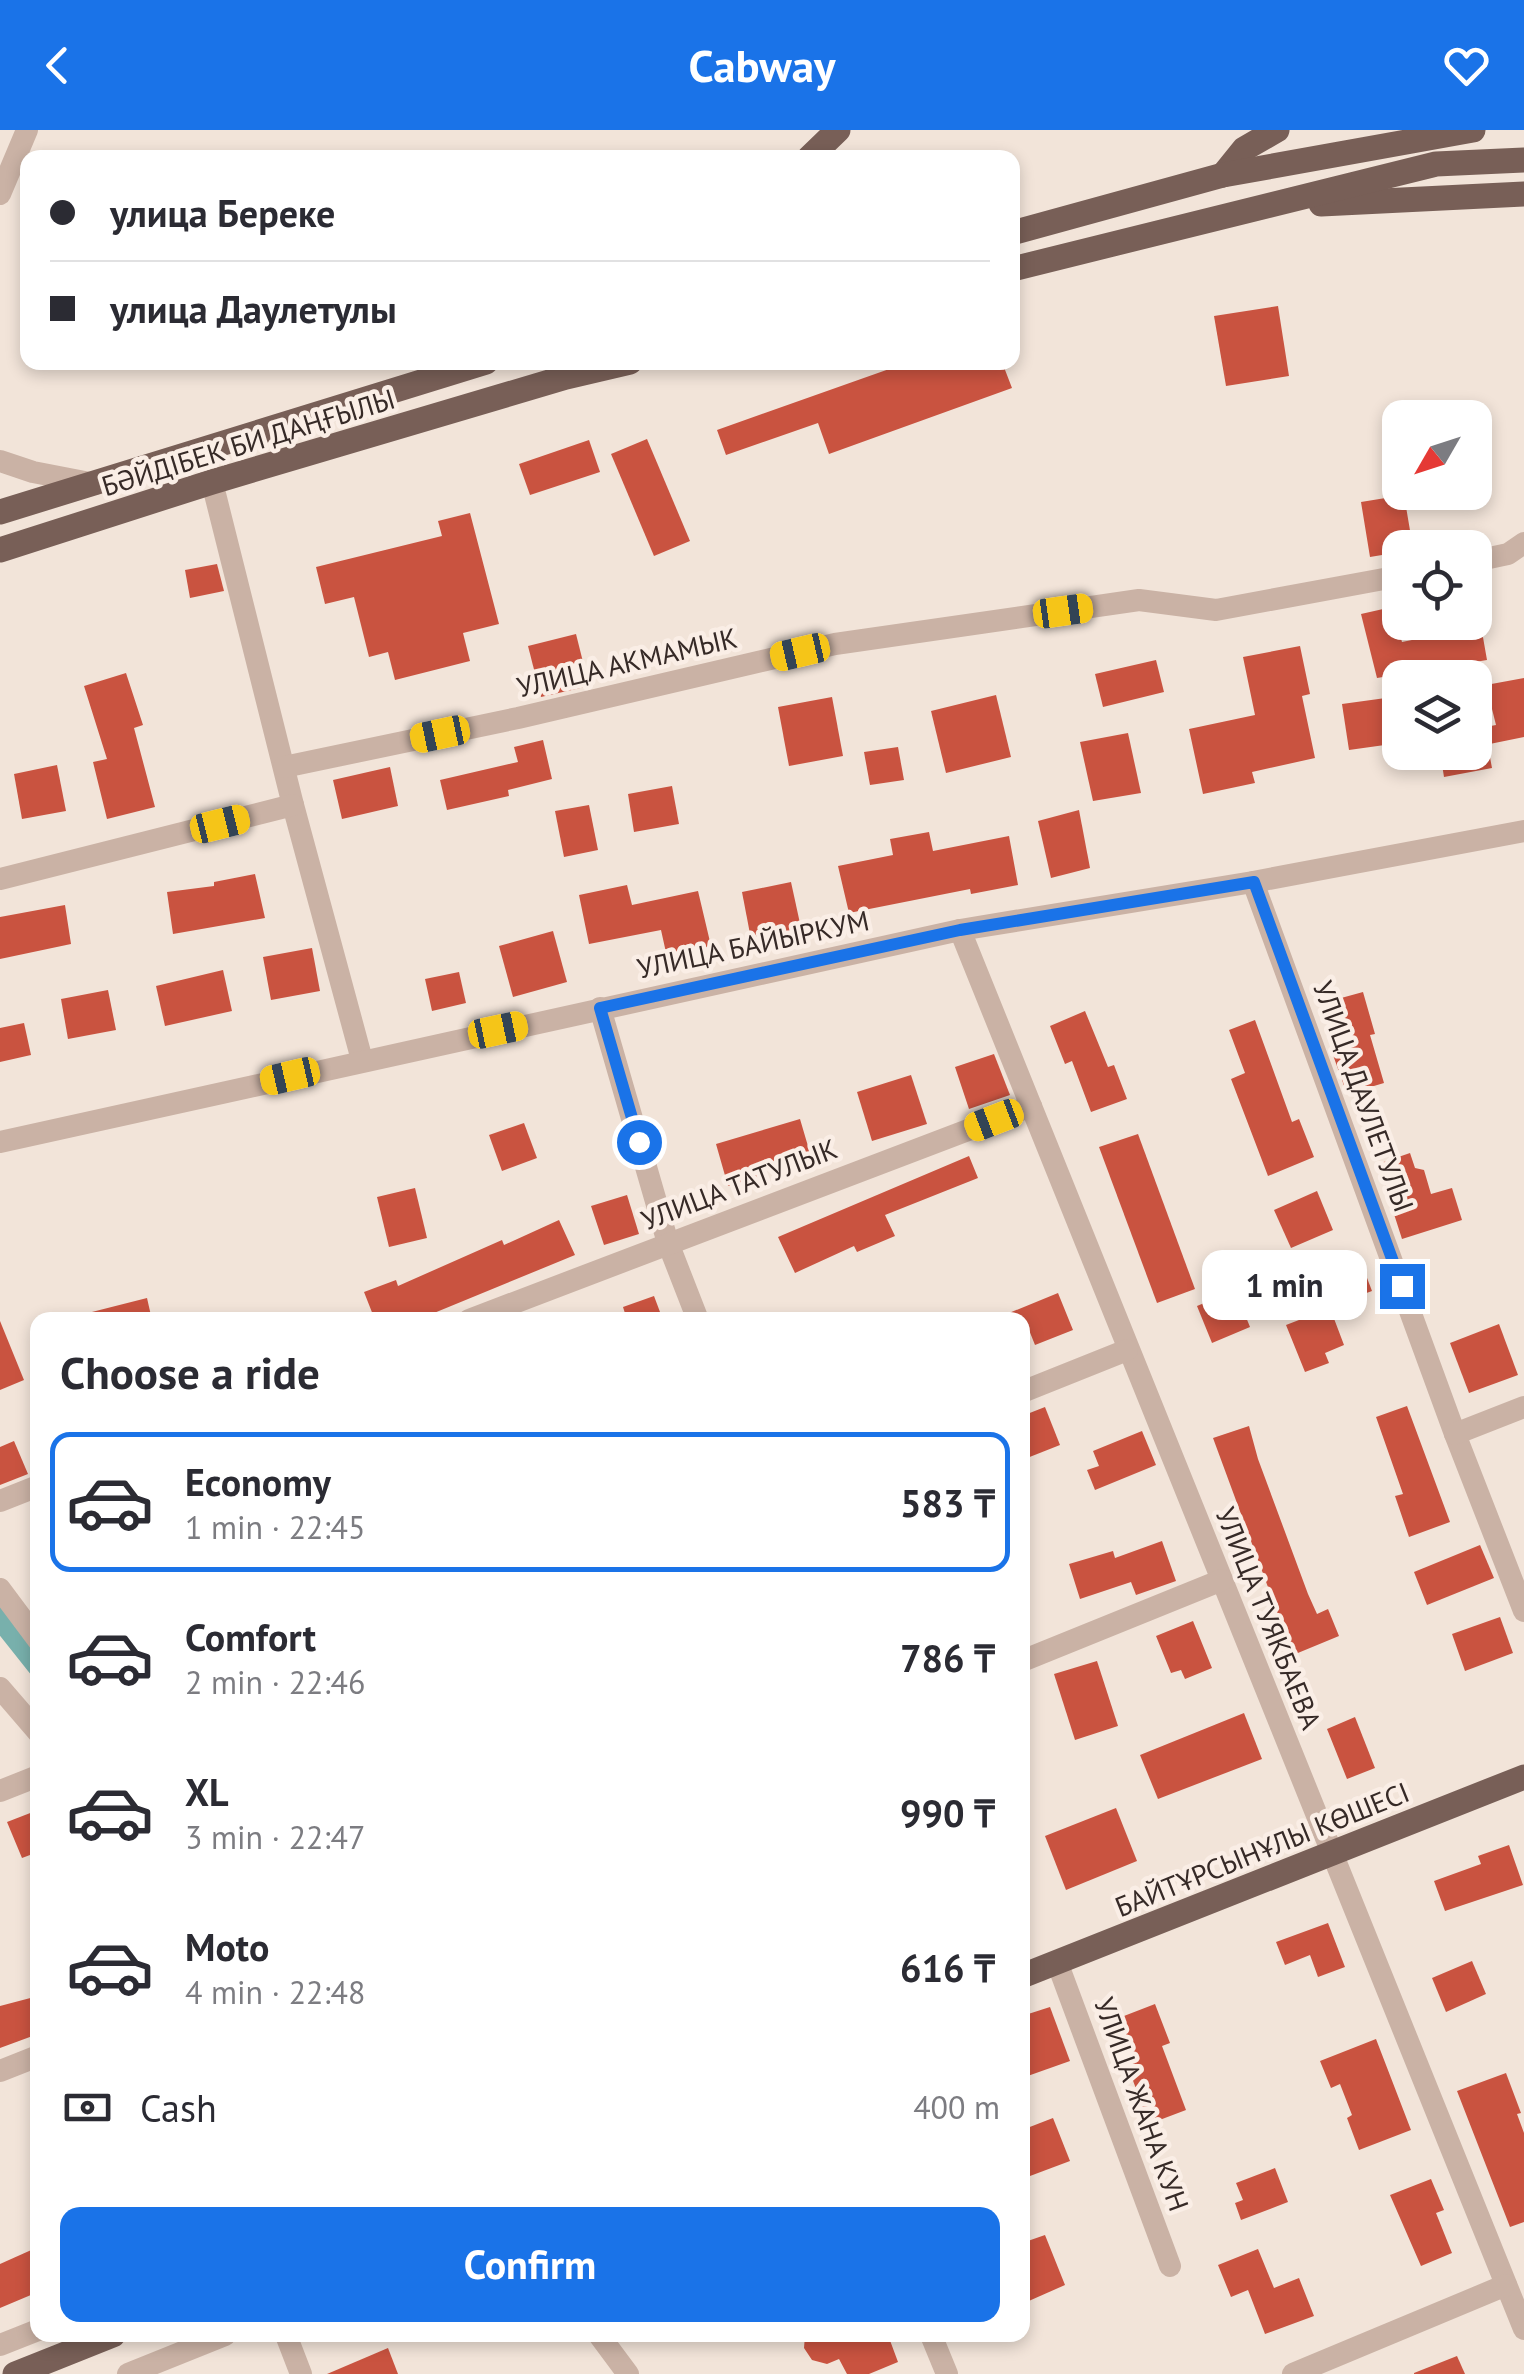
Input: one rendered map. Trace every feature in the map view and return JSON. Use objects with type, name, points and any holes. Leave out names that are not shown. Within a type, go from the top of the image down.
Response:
[{"type":"main road","points":[[817,150],[838,130]]},
{"type":"main road","points":[[1223,175],[1244,149],[1277,130]]},
{"type":"main road","points":[[1020,231],[1223,175],[1474,130]]},
{"type":"main road","points":[[1020,267],[1436,164],[1524,160]]},
{"type":"main road","points":[[1256,207],[1524,194]]},
{"type":"main road","name":"БӘЙДІБЕК БИ ДАҢҒЫЛЫ","points":[[0,512],[460,370]]},
{"type":"main road","name":"БӘЙДІБЕК БИ ДАҢҒЫЛЫ","points":[[0,550],[212,482],[596,370]]},
{"type":"main road","name":"БАЙТҰРСЫНҰЛЫ КӨШЕСІ","points":[[1030,1973],[1524,1777]]},
{"type":"main road","points":[[14,2374],[95,2342]]},
{"type":"street","points":[[0,194],[27,130]]},
{"type":"street","points":[[0,460],[33,472],[95,484]]},
{"type":"street","points":[[212,482],[362,1060]]},
{"type":"street","points":[[1492,557],[1508,554],[1524,544]]},
{"type":"street","name":"УЛИЦА АКМАМЫК","points":[[284,768],[835,644],[1138,600],[1216,610],[1382,579]]},
{"type":"street","points":[[0,879],[293,806]]},
{"type":"street","name":"УЛИЦА БАЙЫРКУМ","points":[[0,1142],[960,930],[1254,882],[1524,831]]},
{"type":"street","name":"УЛИЦА ДАУЛЕТУЛЫ","points":[[1254,882],[1524,1610]]},
{"type":"street","name":"УЛИЦА ТУЯКБАЕВА","points":[[960,930],[1524,2329]]},
{"type":"street","points":[[600,1008],[668,1243],[695,1312]]},
{"type":"street","name":"УЛИЦА ТАТУЛЫК","points":[[490,1312],[1031,1106]]},
{"type":"street","points":[[1030,1389],[1127,1350]]},
{"type":"street","points":[[1456,1434],[1524,1407]]},
{"type":"street","points":[[0,1500],[30,1489]]},
{"type":"street","points":[[1030,1657],[1222,1580]]},
{"type":"street","points":[[0,1590],[30,1629]]},
{"type":"street","points":[[0,1688],[30,1723]]},
{"type":"street","points":[[0,1791],[30,1779]]},
{"type":"street","name":"УЛИЦА ЖАНА КУН","points":[[1058,1962],[1170,2266]]},
{"type":"street","points":[[0,2071],[30,2059]]},
{"type":"street","points":[[1293,2374],[1506,2284]]},
{"type":"street","points":[[0,2345],[30,2333]]},
{"type":"street","points":[[128,2374],[208,2342]]},
{"type":"street","points":[[289,2342],[301,2374]]},
{"type":"street","points":[[604,2342],[628,2374]]},
{"type":"street","points":[[935,2342],[948,2374]]},
{"type":"building","points":[[1278,306],[1289,376],[1226,386],[1214,316]]},
{"type":"building","points":[[886,370],[1005,370],[1012,388],[829,454],[818,423],[726,455],[717,430]]},
{"type":"building","points":[[647,439],[690,541],[654,556],[611,454]]},
{"type":"building","points":[[589,440],[600,472],[530,495],[519,464]]},
{"type":"building","points":[[1382,499],[1382,510],[1407,510],[1410,530],[1382,530],[1382,555],[1370,557],[1361,502]]},
{"type":"building","points":[[470,513],[499,624],[463,633],[470,661],[395,680],[388,652],[369,657],[354,597],[325,604],[316,567],[442,536],[438,521]]},
{"type":"building","points":[[217,564],[224,591],[190,598],[185,570]]},
{"type":"building","points":[[1382,609],[1382,640],[1483,640],[1487,660],[1382,660],[1382,677],[1377,678],[1361,614]]},
{"type":"building","points":[[576,634],[589,686],[541,697],[528,646]]},
{"type":"building","points":[[1300,646],[1310,694],[1302,696],[1315,758],[1252,772],[1255,783],[1203,794],[1189,729],[1255,715],[1243,657]]},
{"type":"building","points":[[1156,660],[1164,692],[1103,707],[1095,674]]},
{"type":"building","points":[[126,673],[143,725],[134,728],[155,807],[107,819],[93,762],[107,759],[84,686]]},
{"type":"building","points":[[1524,678],[1524,737],[1492,744],[1492,726],[1496,725],[1492,684]]},
{"type":"building","points":[[996,695],[1011,757],[946,773],[931,711]]},
{"type":"building","points":[[832,697],[843,756],[789,766],[778,707]]},
{"type":"building","points":[[1382,699],[1382,745],[1349,750],[1342,704]]},
{"type":"building","points":[[1128,733],[1141,793],[1093,801],[1080,742]]},
{"type":"building","points":[[543,740],[552,779],[508,790],[509,796],[447,810],[440,780],[518,762],[514,747]]},
{"type":"building","points":[[898,747],[904,780],[870,785],[864,752]]},
{"type":"building","points":[[57,765],[66,811],[22,819],[14,774]]},
{"type":"building","points":[[390,767],[398,806],[342,819],[333,780]]},
{"type":"building","points":[[1443,770],[1481,770],[1444,777]]},
{"type":"building","points":[[672,786],[679,824],[634,832],[628,794]]},
{"type":"building","points":[[589,805],[598,850],[564,857],[555,811]]},
{"type":"building","points":[[1079,810],[1090,868],[1051,878],[1038,821]]},
{"type":"building","points":[[929,832],[933,851],[1009,836],[1018,885],[971,894],[970,889],[849,913],[838,866],[893,855],[890,839]]},
{"type":"building","points":[[255,874],[265,918],[173,934],[167,892],[214,886],[214,882]]},
{"type":"building","points":[[791,882],[801,928],[751,939],[742,892]]},
{"type":"building","points":[[627,885],[632,905],[698,891],[711,946],[667,957],[661,930],[589,944],[579,895]]},
{"type":"building","points":[[65,905],[71,944],[0,959],[0,917]]},
{"type":"building","points":[[553,931],[567,982],[513,997],[499,946]]},
{"type":"building","points":[[312,948],[320,991],[271,1000],[263,957]]},
{"type":"building","points":[[223,970],[232,1011],[165,1026],[156,986]]},
{"type":"building","points":[[459,972],[466,1003],[432,1011],[425,979]]},
{"type":"building","points":[[108,990],[116,1030],[68,1039],[61,999]]},
{"type":"building","points":[[1363,992],[1384,1083],[1347,1094],[1333,1055],[1338,1054],[1323,1003]]},
{"type":"building","points":[[1085,1011],[1108,1067],[1114,1065],[1127,1099],[1091,1112],[1072,1061],[1065,1064],[1050,1026]]},
{"type":"building","points":[[1255,1020],[1292,1122],[1299,1119],[1314,1157],[1268,1176],[1231,1079],[1245,1073],[1229,1030]]},
{"type":"building","points":[[24,1023],[31,1055],[0,1062],[0,1028]]},
{"type":"building","points":[[994,1054],[1010,1095],[969,1109],[955,1067]]},
{"type":"building","points":[[911,1075],[927,1124],[872,1141],[857,1092]]},
{"type":"building","points":[[800,1119],[810,1153],[762,1166],[765,1176],[728,1186],[716,1144]]},
{"type":"building","points":[[524,1123],[537,1158],[502,1171],[489,1135]]},
{"type":"building","points":[[1138,1134],[1195,1289],[1157,1303],[1099,1147]]},
{"type":"building","points":[[1410,1153],[1415,1168],[1424,1170],[1431,1194],[1452,1188],[1462,1220],[1402,1239],[1378,1164]]},
{"type":"building","points":[[969,1156],[978,1178],[885,1215],[895,1236],[857,1252],[854,1246],[795,1273],[778,1237]]},
{"type":"building","points":[[415,1188],[427,1238],[389,1247],[377,1197]]},
{"type":"building","points":[[1317,1191],[1333,1230],[1291,1248],[1274,1210]]},
{"type":"building","points":[[627,1195],[639,1234],[604,1245],[591,1206]]},
{"type":"building","points":[[559,1220],[575,1255],[436,1312],[372,1312],[364,1292],[396,1280],[398,1286],[502,1240],[504,1245]]},
{"type":"building","points":[[1358,1254],[1372,1291],[1334,1305],[1319,1268]]},
{"type":"building","points":[[1235,1290],[1250,1327],[1212,1343],[1197,1306]]},
{"type":"building","points":[[1058,1293],[1073,1330],[1035,1345],[1030,1332],[1030,1312],[1012,1312]]},
{"type":"building","points":[[654,1296],[660,1312],[625,1312],[623,1307]]},
{"type":"building","points":[[147,1298],[150,1312],[92,1312]]},
{"type":"building","points":[[1330,1308],[1344,1345],[1325,1353],[1329,1363],[1305,1372],[1286,1325]]},
{"type":"building","points":[[0,1321],[24,1380],[0,1390]]},
{"type":"building","points":[[1499,1324],[1518,1375],[1469,1393],[1450,1343]]},
{"type":"building","points":[[1407,1406],[1450,1522],[1409,1537],[1395,1496],[1403,1494],[1376,1417]]},
{"type":"building","points":[[1045,1407],[1060,1445],[1030,1457],[1030,1413]]},
{"type":"building","points":[[1249,1426],[1308,1594],[1317,1614],[1328,1609],[1339,1636],[1293,1655],[1213,1438]]},
{"type":"building","points":[[1142,1431],[1156,1465],[1095,1490],[1087,1470],[1099,1466],[1093,1451]]},
{"type":"building","points":[[14,1441],[28,1474],[0,1485],[0,1447]]},
{"type":"building","points":[[1162,1541],[1176,1581],[1136,1595],[1131,1582],[1080,1599],[1069,1564],[1113,1551],[1115,1558]]},
{"type":"building","points":[[1480,1545],[1494,1578],[1427,1605],[1414,1572]]},
{"type":"building","points":[[1500,1617],[1513,1653],[1465,1671],[1452,1634]]},
{"type":"building","points":[[1193,1621],[1212,1668],[1185,1679],[1181,1670],[1171,1673],[1156,1636]]},
{"type":"building","points":[[1097,1661],[1118,1726],[1075,1740],[1054,1674]]},
{"type":"building","points":[[1244,1713],[1262,1759],[1158,1799],[1140,1755]]},
{"type":"building","points":[[1355,1717],[1375,1768],[1347,1779],[1327,1729]]},
{"type":"building","points":[[1116,1808],[1137,1861],[1066,1890],[1045,1836]]},
{"type":"building","points":[[30,1813],[30,1855],[22,1858],[7,1822]]},
{"type":"building","points":[[1509,1845],[1523,1885],[1445,1911],[1434,1881],[1481,1864],[1478,1856]]},
{"type":"building","points":[[1328,1923],[1345,1967],[1318,1977],[1310,1955],[1285,1965],[1276,1942]]},
{"type":"building","points":[[1472,1961],[1486,1994],[1446,2012],[1432,1978]]},
{"type":"building","points":[[30,1998],[30,2037],[0,2048],[0,2006]]},
{"type":"building","points":[[1155,2004],[1170,2043],[1162,2046],[1186,2110],[1149,2124],[1111,2021]]},
{"type":"building","points":[[1050,2007],[1070,2061],[1030,2075],[1030,2013]]},
{"type":"building","points":[[1376,2039],[1411,2130],[1359,2150],[1340,2084],[1331,2088],[1320,2061]]},
{"type":"building","points":[[1506,2073],[1524,2133],[1524,2222],[1510,2227],[1457,2091]]},
{"type":"building","points":[[1053,2118],[1070,2161],[1030,2176],[1030,2127]]},
{"type":"building","points":[[1275,2168],[1288,2202],[1241,2220],[1235,2203],[1243,2200],[1236,2183]]},
{"type":"building","points":[[1431,2179],[1444,2210],[1436,2213],[1452,2253],[1421,2266],[1390,2195]]},
{"type":"building","points":[[1045,2235],[1065,2285],[1030,2300],[1030,2240]]},
{"type":"building","points":[[1258,2249],[1274,2288],[1299,2278],[1314,2316],[1265,2334],[1248,2290],[1231,2297],[1218,2265]]},
{"type":"building","points":[[30,2251],[30,2295],[0,2308],[0,2264]]},
{"type":"building","points":[[804,2342],[891,2342],[898,2362],[869,2374],[847,2374],[839,2359],[827,2364],[812,2360]]},
{"type":"building","points":[[388,2348],[398,2374],[327,2374]]},
{"type":"building","points":[[1457,2356],[1465,2374],[1414,2374],[1414,2373]]},
{"type":"waterway","points":[[0,1618],[30,1656]]},
{"type":"route","points":[[639,1142],[600,1008],[960,930],[1254,882],[1402,1286]]}]
